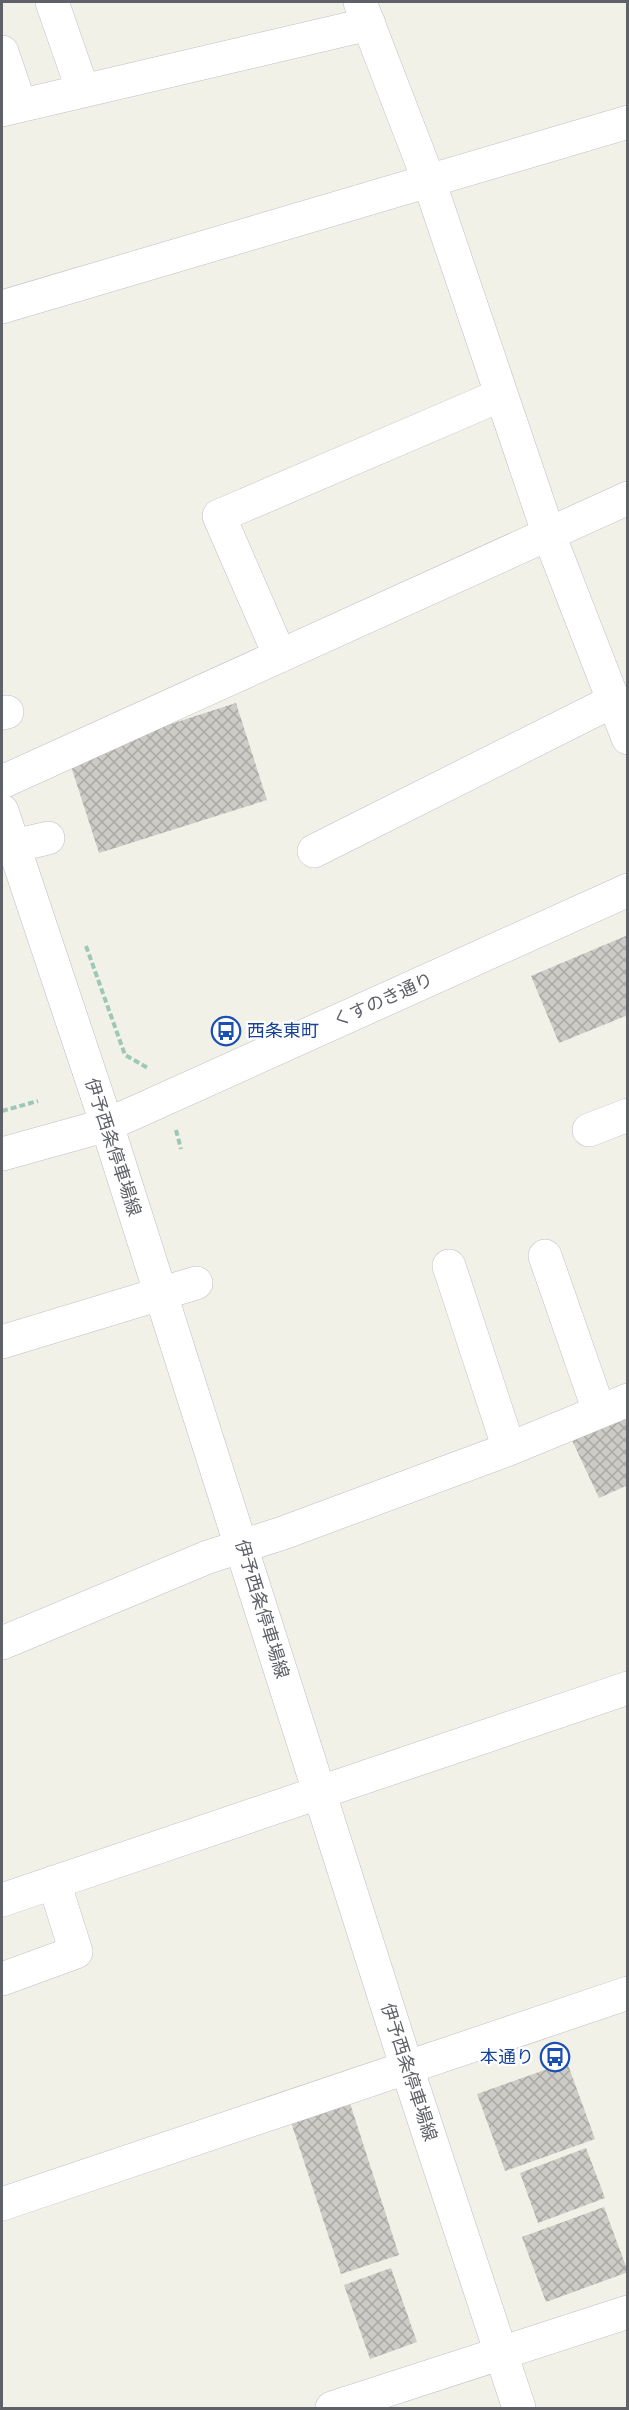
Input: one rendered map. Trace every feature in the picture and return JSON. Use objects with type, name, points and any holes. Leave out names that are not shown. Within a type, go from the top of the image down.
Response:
[{"type":"street","points":[[52,2],[83,91]]},
{"type":"street","points":[[2,52],[11,107],[83,91],[364,13],[429,181],[549,535],[627,738]]},
{"type":"street","points":[[2,307],[627,122]]},
{"type":"street","points":[[280,656],[219,516],[501,395]]},
{"type":"street","points":[[2,782],[627,498]]},
{"type":"street","points":[[314,851],[613,701]]},
{"type":"street","name":"伊予西条停車場線","points":[[2,811],[8,847],[107,1125],[158,1293],[243,1546],[318,1792],[519,2409]]},
{"type":"street","points":[[8,847],[48,838]]},
{"type":"street","name":"くすのき通り","points":[[2,1154],[107,1125],[627,890]]},
{"type":"street","points":[[589,1130],[627,1115]]},
{"type":"street","points":[[2,1643],[208,1557],[508,1449],[613,1406],[545,1256]]},
{"type":"street","points":[[449,1266],[508,1449]]},
{"type":"street","points":[[2,1342],[196,1283]]},
{"type":"street","points":[[2,1900],[627,1688]]},
{"type":"street","points":[[2,1979],[76,1952],[54,1882]]},
{"type":"street","points":[[2,2204],[627,1993]]},
{"type":"street","points":[[332,2409],[627,2312]]},
{"type":"path","points":[[83,936],[125,1055],[156,1072],[168,1096],[181,1149]]},
{"type":"path","points":[[2,1111],[38,1101]]},
{"type":"building","points":[[236,703],[267,800],[99,853],[68,757]]},
{"type":"building","points":[[628,935],[628,1015],[559,1043],[531,976]]},
{"type":"building","points":[[628,1410],[628,1485],[599,1498],[570,1436]]},
{"type":"building","points":[[567,2062],[595,2139],[505,2171],[477,2094]]},
{"type":"building","points":[[348,2097],[399,2255],[341,2274],[289,2116]]},
{"type":"building","points":[[586,2148],[605,2198],[538,2223],[520,2173]]},
{"type":"building","points":[[604,2207],[628,2272],[546,2302],[522,2237]]},
{"type":"building","points":[[391,2268],[417,2342],[370,2359],[344,2285]]},
{"type":"place","name":"西条東町","points":[[226,1031]]},
{"type":"place","name":"本通り","points":[[555,2057]]}]
